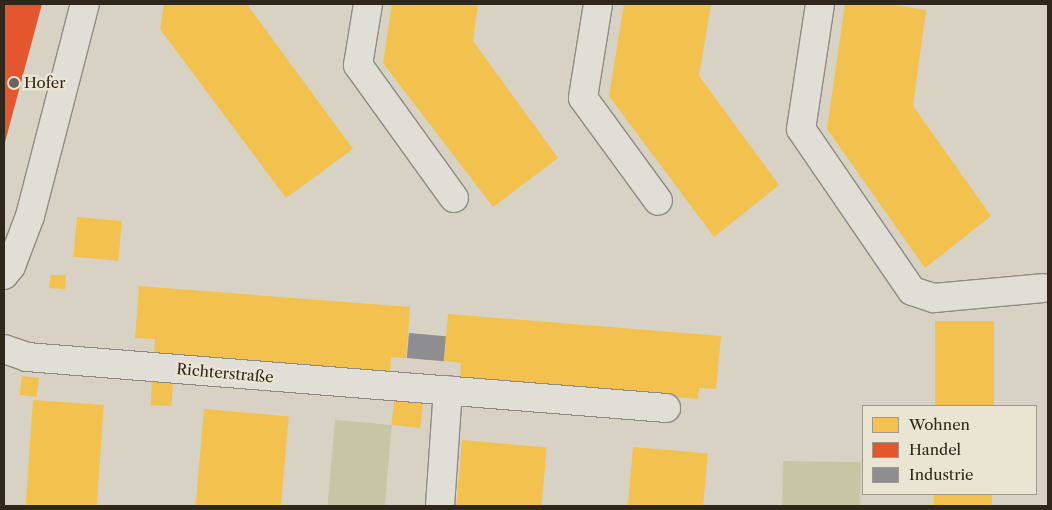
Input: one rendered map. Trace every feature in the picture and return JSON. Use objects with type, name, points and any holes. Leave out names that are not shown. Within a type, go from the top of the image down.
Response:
[{"type":"street","points":[[4,275],[11,266],[30,216],[85,4]]},
{"type":"street","points":[[368,4],[358,65],[454,198]]},
{"type":"street","points":[[598,4],[583,98],[658,201]]},
{"type":"street","points":[[820,4],[801,129],[912,291],[934,298],[1043,288]]},
{"type":"street","name":"Richterstraße","points":[[4,349],[27,357],[666,408]]},
{"type":"street","points":[[440,506],[448,390]]},
{"type":"shaded area","points":[[335,420],[392,425],[385,506],[328,506]]},
{"type":"shaded area","points":[[783,461],[861,462],[860,506],[782,506]]},
{"type":"building: Wohnen","points":[[164,4],[250,4],[249,7],[353,149],[286,198],[160,29]]},
{"type":"building: Wohnen","points":[[392,4],[478,4],[473,41],[558,158],[493,207],[383,63]]},
{"type":"building: Wohnen","points":[[624,4],[711,4],[699,76],[779,185],[714,237],[609,96]]},
{"type":"building: Wohnen","points":[[845,4],[886,4],[926,10],[913,106],[991,216],[925,268],[827,129]]},
{"type":"building: Wohnen","points":[[77,217],[122,221],[118,261],[74,257]]},
{"type":"building: Wohnen","points":[[51,275],[66,275],[65,289],[49,288]]},
{"type":"building: Wohnen","points":[[139,286],[410,307],[406,358],[391,357],[390,372],[154,354],[155,339],[135,338]]},
{"type":"building: Wohnen","points":[[448,314],[721,336],[716,389],[699,388],[698,399],[460,379],[461,363],[444,361]]},
{"type":"building: Wohnen","points":[[935,321],[994,321],[994,405],[935,405]]},
{"type":"building: Wohnen","points":[[22,376],[39,378],[37,397],[20,395]]},
{"type":"building: Wohnen","points":[[152,379],[173,380],[172,406],[151,405]]},
{"type":"building: Wohnen","points":[[33,400],[104,405],[97,506],[26,506]]},
{"type":"building: Wohnen","points":[[394,401],[423,404],[420,428],[391,425]]},
{"type":"building: Wohnen","points":[[204,409],[289,416],[281,506],[196,506]]},
{"type":"building: Wohnen","points":[[462,440],[547,447],[542,506],[456,506]]},
{"type":"building: Wohnen","points":[[633,447],[708,454],[703,506],[628,506]]},
{"type":"building: Wohnen","points":[[934,495],[992,495],[992,506],[934,506]]},
{"type":"building: Handel","name":"Hofer","points":[[4,4],[42,4],[4,146]]},
{"type":"building: Industrie","points":[[409,333],[446,336],[444,361],[407,358]]},
{"type":"place","name":"Hofer","points":[[14,83]]}]
